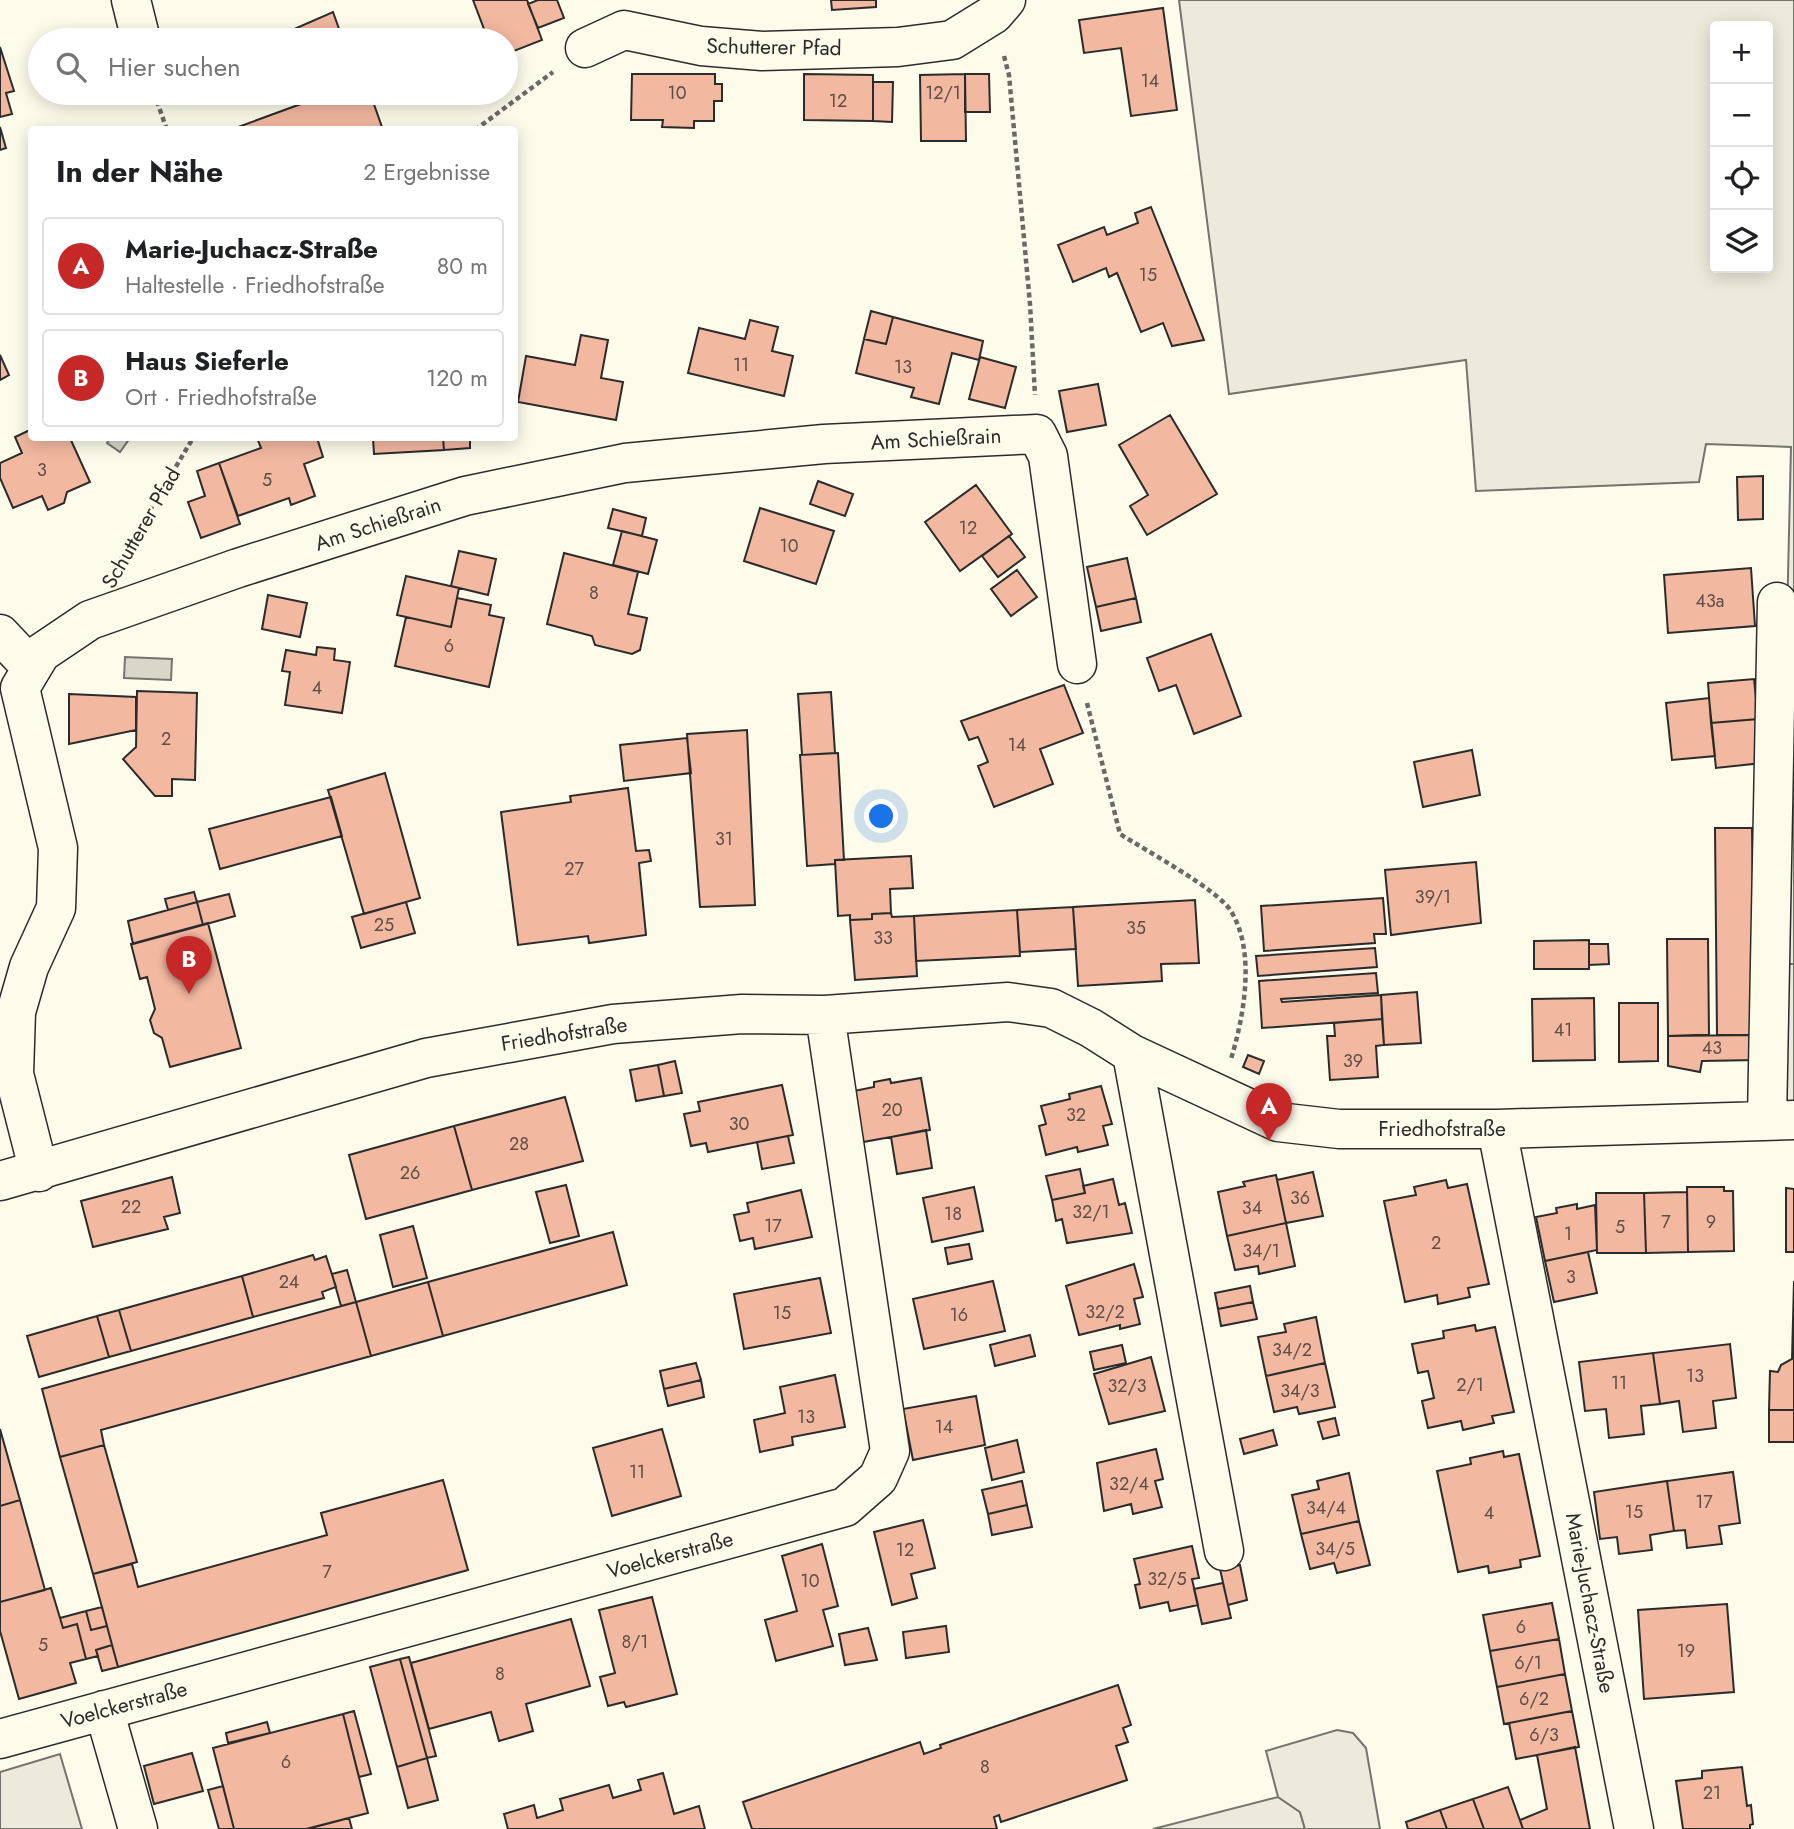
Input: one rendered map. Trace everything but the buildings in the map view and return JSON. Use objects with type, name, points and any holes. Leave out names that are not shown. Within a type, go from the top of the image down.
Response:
[{"type":"street","points":[[131,0],[138,28]]},
{"type":"street","name":"Schutterer Pfad","points":[[585,48],[623,15],[701,46],[762,51],[898,47],[953,40],[1000,7]]},
{"type":"street","points":[[1037,434],[1048,456],[1077,664]]},
{"type":"street","name":"Am Schießrain","points":[[39,1172],[14,1074],[16,1012],[29,967],[56,908],[58,848],[20,688],[41,653],[90,620],[465,496],[625,463],[824,444],[1037,434]]},
{"type":"street","name":"Friedhofstraße","points":[[0,1181],[39,1172],[426,1058],[614,1024],[742,1014],[825,1015],[1008,1002],[1051,1008],[1091,1028],[1132,1054],[1278,1122],[1327,1128],[1497,1129],[1781,1120],[1777,602]]},
{"type":"street","points":[[0,634],[32,668]]},
{"type":"street","name":"Voelckerstraße","points":[[0,1739],[845,1507],[878,1478],[890,1451],[825,1015]]},
{"type":"street","points":[[1132,1054],[1224,1551]]},
{"type":"street","name":"Marie-Juchacz-Straße","points":[[1497,1129],[1634,1829]]},
{"type":"street","points":[[104,1710],[138,1829]]},
{"type":"path","points":[[1000,7],[1030,304],[1037,434]]},
{"type":"path","points":[[518,98],[585,48]]},
{"type":"path","points":[[158,105],[166,126]]},
{"type":"path","points":[[480,126],[509,105]]},
{"type":"path","name":"Schutterer Pfad","points":[[90,620],[124,552],[191,441]]},
{"type":"path","points":[[1077,664],[1120,834],[1216,897],[1230,910],[1242,941],[1245,974],[1238,1037],[1220,1097]]},
{"type":"shaded area","points":[[1179,0],[1794,0],[1794,964],[1779,964],[1791,447],[1706,444],[1699,482],[1476,491],[1466,360],[1229,394]]},
{"type":"shaded area","points":[[109,441],[128,441],[120,452],[107,443]]},
{"type":"shaded area","points":[[125,657],[172,659],[171,680],[124,678]]},
{"type":"shaded area","points":[[1779,964],[1794,964],[1794,1106],[1778,1106]]},
{"type":"shaded area","points":[[1337,1730],[1353,1733],[1366,1748],[1380,1829],[1305,1829],[1300,1812],[1278,1797],[1266,1751]]},
{"type":"shaded area","points":[[60,1754],[82,1829],[0,1829],[0,1772]]},
{"type":"shaded area","points":[[1278,1797],[1300,1812],[1305,1829],[1153,1829]]},
{"type":"place","name":"Haus Sieferle","points":[[189,994]]},
{"type":"place","name":"Marie-Juchacz-Straße","points":[[1269,1141]]}]
